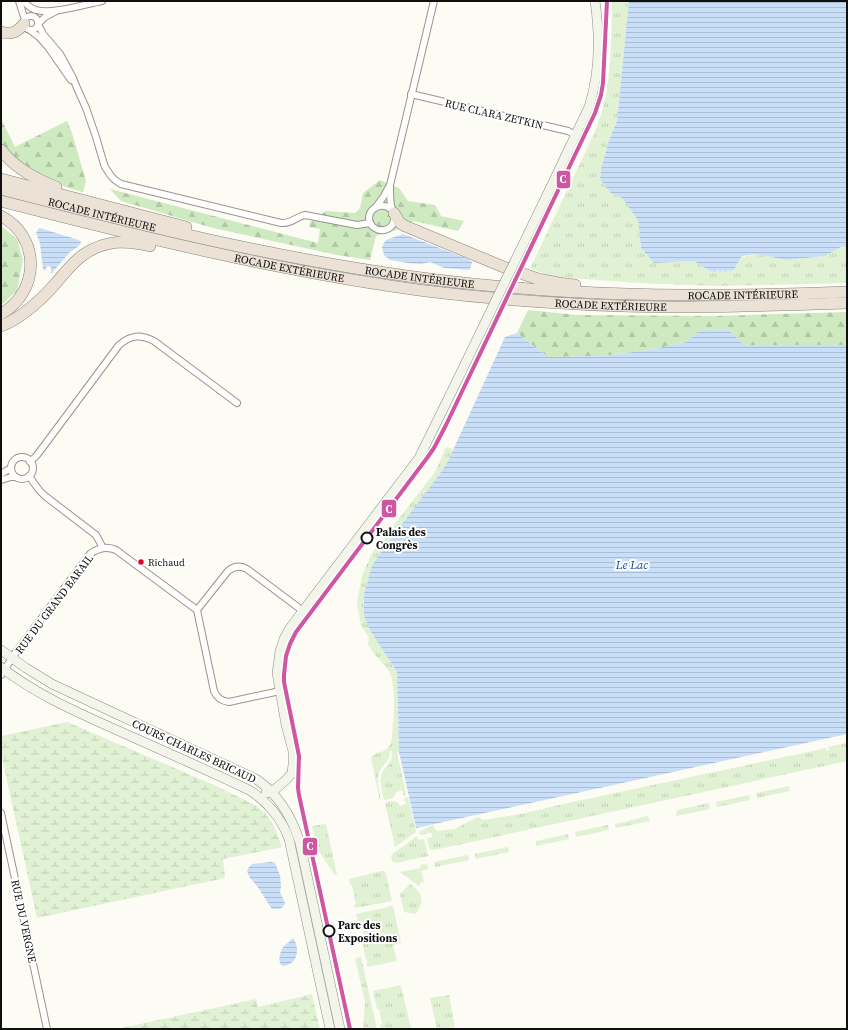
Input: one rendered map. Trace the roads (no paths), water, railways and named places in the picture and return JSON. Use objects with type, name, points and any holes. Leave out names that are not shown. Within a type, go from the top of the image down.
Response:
[{"type":"highway","points":[[1,32],[8,34],[13,33],[26,25]]},
{"type":"highway","points":[[1,150],[20,168],[39,180],[60,189],[144,216]]},
{"type":"highway","points":[[1,179],[144,216],[284,256]]},
{"type":"highway","name":"ROCADE INTÉRIEURE","points":[[1,190],[72,208],[284,256],[381,272],[494,286],[593,293],[710,295],[847,292]]},
{"type":"highway","name":"ROCADE EXTÉRIEURE","points":[[1,201],[172,244],[281,267],[352,280],[428,291],[481,297],[562,303],[671,307],[847,303]]},
{"type":"highway","points":[[393,212],[400,223],[405,226],[506,268],[538,279],[577,285],[710,295]]},
{"type":"highway","points":[[1,216],[13,224],[20,232],[26,241],[31,261],[31,271],[24,291],[11,307],[1,314]]},
{"type":"highway","points":[[1,326],[7,324],[45,296],[74,262],[84,254],[113,242],[133,242],[204,256],[281,267]]},
{"type":"main road","points":[[266,793],[287,779],[292,773],[293,751],[286,725],[277,673],[280,651],[284,639],[290,628],[419,458],[452,391],[589,107],[596,85],[598,1]]},
{"type":"main road","name":"COURS CHARLES BRICAUD","points":[[1,650],[52,684],[256,779],[266,793],[289,839],[330,1029]]},
{"type":"main road","name":"COURS CHARLES BRICAUD","points":[[2,671],[51,699],[176,757],[207,770],[228,776],[266,793],[284,807],[297,834],[340,1029]]},
{"type":"street","points":[[19,1],[26,25],[48,47],[77,88]]},
{"type":"street","points":[[23,1],[34,10],[45,12],[102,1]]},
{"type":"street","points":[[390,185],[384,196],[371,212],[370,223],[376,229],[389,229],[394,222],[390,198],[390,185],[434,1]]},
{"type":"street","points":[[26,25],[35,29],[45,17],[56,11]]},
{"type":"street","points":[[26,25],[28,17],[33,16],[37,19],[43,34],[60,54],[73,78],[86,108],[105,167],[115,180],[121,184],[281,222],[289,222],[304,215],[357,225],[370,223]]},
{"type":"street","name":"RUE CLARA ZETKIN","points":[[411,94],[568,131],[576,135]]},
{"type":"street","points":[[376,207],[385,206],[393,212]]},
{"type":"street","points":[[30,462],[37,455],[120,345],[132,337],[144,337],[154,341],[237,403]]},
{"type":"street","points":[[1,480],[11,477],[23,479],[29,476],[32,468],[30,462],[25,458],[18,458],[13,462],[11,468],[12,473],[16,477]]},
{"type":"street","points":[[1,474],[11,468]]},
{"type":"street","points":[[29,476],[45,496],[96,535],[103,548]]},
{"type":"street","name":"RUE DU GRAND BARAIL","points":[[12,658],[90,554],[103,548],[112,548],[116,550],[197,610]]},
{"type":"street","points":[[280,692],[229,702],[220,700],[214,691],[197,610],[228,571],[237,566],[247,569],[303,611]]},
{"type":"street","points":[[2,671],[12,658]]},
{"type":"street","name":"RUE DU VERGNE","points":[[1,813],[47,1029]]},
{"type":"water","points":[[629,1],[847,1],[847,245],[844,245],[825,256],[786,260],[757,254],[742,256],[734,270],[731,272],[728,270],[726,272],[722,270],[721,272],[717,270],[716,272],[710,271],[694,261],[654,263],[641,248],[638,220],[622,198],[611,193],[600,179],[601,169],[609,140],[617,121]]},
{"type":"water","points":[[40,228],[79,240],[81,242],[79,246],[70,252],[51,274],[51,267],[47,266],[45,271],[43,269],[40,243],[36,233]]},
{"type":"water","points":[[403,234],[468,259],[472,262],[471,267],[469,270],[444,268],[430,262],[421,264],[390,260],[384,255],[382,247],[384,243],[386,240]]},
{"type":"water","name":"Le Lac","points":[[703,329],[729,330],[744,345],[847,345],[847,734],[416,828],[399,752],[397,672],[370,630],[364,616],[364,594],[372,566],[448,461],[505,337],[517,333],[548,357],[603,356],[648,350],[684,343]]},
{"type":"water","points":[[275,863],[280,875],[280,892],[285,903],[282,908],[278,909],[272,909],[250,878],[247,871],[252,864]]},
{"type":"water","points":[[293,938],[297,947],[296,956],[291,963],[282,966],[279,959],[281,952],[283,947]]},
{"type":"tram line","points":[[346,999],[352,1029]]},
{"type":"place","name":"Palais des Congrès","points":[[367,538]]},
{"type":"place","name":"Richaud","points":[[141,562]]},
{"type":"place","name":"Parc des Expositions","points":[[329,931]]}]
